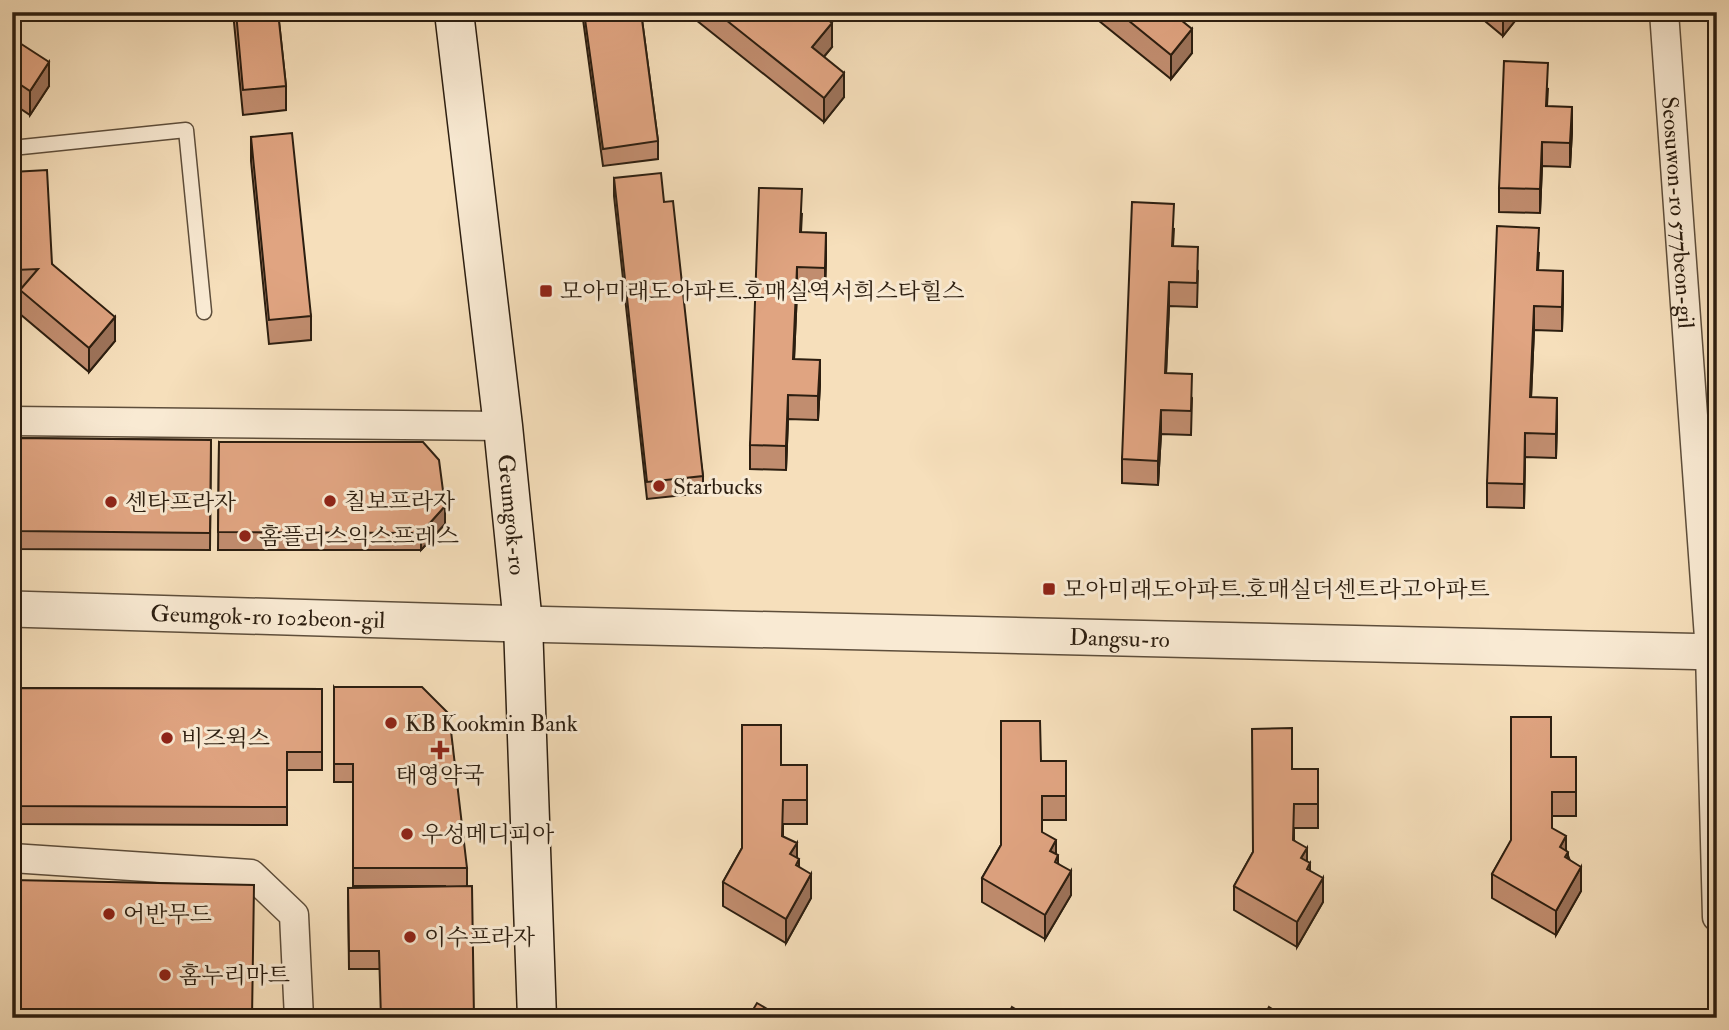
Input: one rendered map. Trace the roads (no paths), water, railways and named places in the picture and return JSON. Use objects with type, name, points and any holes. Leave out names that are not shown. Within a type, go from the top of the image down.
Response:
[{"type":"main road","name":"Geumgok-ro","points":[[454,12],[503,426],[523,624],[537,1018]]},
{"type":"street","name":"Seosuwon-ro 577beon-gil","points":[[1664,12],[1714,652],[1717,916]]},
{"type":"street","points":[[12,421],[503,426]]},
{"type":"street","name":"Geumgok-ro 102beon-gil","points":[[12,609],[523,624]]},
{"type":"street","name":"Dangsu-ro","points":[[523,624],[1714,652]]},
{"type":"street","points":[[12,858],[251,874],[295,915],[299,1018]]},
{"type":"lane","points":[[12,148],[186,130],[204,312]]},
{"type":"place","name":"모아미래도아파트.호매실역서희스타힐스","points":[[546,291]]},
{"type":"place","name":"Starbucks","points":[[659,486]]},
{"type":"place","name":"칠보프라자","points":[[330,501]]},
{"type":"place","name":"센타프라자","points":[[111,502]]},
{"type":"place","name":"홈플러스익스프레스","points":[[245,536]]},
{"type":"place","name":"모아미래도아파트.호매실더센트라고아파트","points":[[1049,589]]},
{"type":"place","name":"KB Kookmin Bank","points":[[391,723]]},
{"type":"place","name":"비즈윅스","points":[[167,738]]},
{"type":"place","name":"태영약국","points":[[440,750]]},
{"type":"place","name":"우성메디피아","points":[[407,834]]},
{"type":"place","name":"어반무드","points":[[109,914]]},
{"type":"place","name":"이수프라자","points":[[410,937]]},
{"type":"place","name":"홈누리마트","points":[[165,975]]}]
